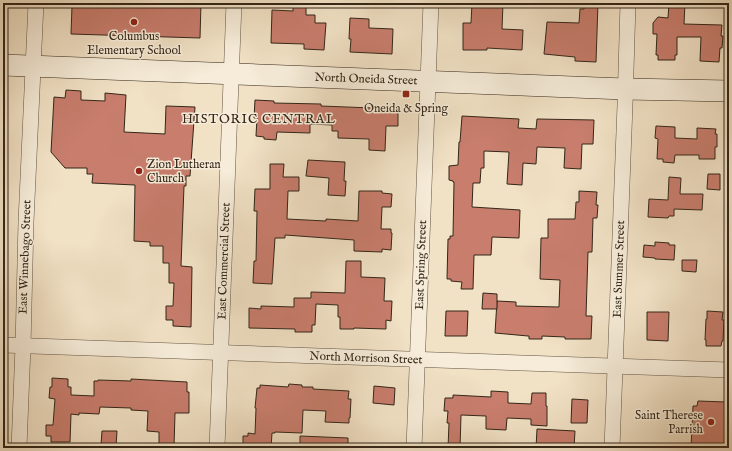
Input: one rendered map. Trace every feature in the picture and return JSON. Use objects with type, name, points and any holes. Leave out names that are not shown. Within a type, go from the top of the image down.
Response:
[{"type":"main road","name":"North Oneida Street","points":[[3,65],[625,89],[729,91]]},
{"type":"street","name":"East Winnebago Street","points":[[19,448],[26,222],[36,3]]},
{"type":"street","name":"East Commercial Street","points":[[217,448],[234,3]]},
{"type":"street","name":"East Spring Street","points":[[414,448],[431,3]]},
{"type":"street","name":"East Summer Street","points":[[612,448],[628,3]]},
{"type":"street","name":"North Morrison Street","points":[[3,345],[729,370]]},
{"type":"building","points":[[110,3],[201,3],[200,38],[71,34],[72,6],[110,7]]},
{"type":"building","points":[[293,3],[306,3],[306,15],[315,15],[315,23],[326,23],[324,50],[304,49],[304,44],[271,43],[272,10],[293,11]]},
{"type":"building","points":[[472,3],[503,3],[502,29],[523,30],[522,50],[487,48],[487,50],[463,50],[463,23],[471,23]]},
{"type":"building","points":[[584,3],[598,3],[596,62],[575,61],[575,57],[544,54],[547,22],[579,23],[580,9],[584,9]]},
{"type":"building","points":[[669,3],[685,3],[684,24],[722,25],[721,36],[723,36],[719,62],[700,61],[701,37],[677,37],[677,55],[675,55],[675,60],[658,60],[658,55],[656,55],[657,34],[653,34],[653,23],[658,17],[668,18]]},
{"type":"building","points":[[350,18],[369,19],[369,28],[393,29],[392,54],[350,52]]},
{"type":"building","name":"Zion Lutheran Church","points":[[66,90],[81,91],[81,100],[105,101],[105,93],[126,95],[124,132],[165,134],[166,106],[195,107],[190,176],[186,176],[186,186],[184,186],[181,266],[192,267],[191,327],[173,326],[173,320],[166,320],[166,306],[173,306],[174,283],[169,283],[169,263],[163,263],[163,246],[150,246],[150,242],[134,241],[135,185],[92,183],[93,174],[87,174],[87,168],[65,168],[51,152],[54,97],[65,98]]},
{"type":"building","points":[[255,100],[274,101],[274,103],[321,104],[321,106],[398,109],[398,126],[386,126],[385,151],[369,150],[369,139],[338,138],[338,131],[332,131],[332,125],[310,124],[310,133],[277,132],[276,140],[264,139],[264,137],[256,136],[257,118],[254,118]]},
{"type":"building","points":[[462,116],[519,119],[518,128],[536,129],[537,119],[594,120],[593,144],[582,144],[581,169],[564,168],[565,148],[537,147],[536,164],[523,163],[522,185],[507,184],[509,152],[484,151],[484,168],[481,168],[480,183],[473,183],[472,207],[520,210],[519,238],[492,237],[491,255],[474,255],[473,289],[461,289],[462,282],[447,279],[448,239],[450,239],[450,236],[453,236],[454,182],[449,180],[449,166],[458,165]]},
{"type":"building","points":[[656,126],[675,127],[675,138],[697,139],[697,128],[716,129],[715,134],[717,134],[717,147],[715,147],[715,159],[699,159],[699,155],[675,155],[674,163],[663,162],[663,159],[657,159],[658,139],[655,138]]},
{"type":"building","points":[[308,160],[345,162],[345,196],[328,195],[329,178],[306,176]]},
{"type":"building","points":[[270,164],[284,164],[283,177],[299,177],[299,191],[288,191],[287,219],[358,221],[359,191],[382,191],[382,193],[392,194],[391,207],[382,207],[381,229],[391,229],[391,250],[382,249],[382,252],[354,251],[354,240],[285,235],[285,238],[275,238],[272,284],[253,283],[254,261],[256,261],[257,211],[254,211],[255,189],[270,189]]},
{"type":"building","points":[[708,174],[720,174],[720,190],[707,189]]},
{"type":"building","points":[[669,177],[681,178],[680,194],[703,194],[702,210],[674,209],[674,216],[669,216],[668,218],[648,217],[649,199],[668,200]]},
{"type":"building","points":[[579,191],[597,192],[597,218],[593,218],[592,252],[588,252],[586,316],[592,316],[591,339],[565,339],[565,337],[542,336],[542,339],[529,339],[529,336],[495,333],[497,301],[516,302],[516,306],[559,307],[560,280],[540,279],[541,238],[548,238],[548,219],[575,219],[576,202],[579,202]]},
{"type":"building","points":[[655,242],[675,245],[674,260],[643,257],[644,245],[655,246]]},
{"type":"building","points":[[682,260],[697,260],[696,272],[682,271]]},
{"type":"building","points":[[346,261],[361,261],[361,277],[385,278],[384,301],[392,301],[391,321],[386,320],[386,329],[340,329],[338,305],[316,304],[315,325],[312,325],[312,332],[295,332],[295,329],[249,328],[249,308],[261,309],[261,306],[294,307],[294,298],[311,298],[311,292],[345,293]]},
{"type":"building","points":[[483,293],[497,294],[497,309],[482,309]]},
{"type":"building","points":[[446,311],[468,311],[467,336],[445,336]]},
{"type":"building","points":[[707,311],[723,312],[723,341],[721,346],[706,346]]},
{"type":"building","points":[[647,312],[669,312],[668,341],[647,340]]},
{"type":"building","points":[[52,378],[68,379],[68,387],[71,387],[71,395],[94,396],[94,381],[98,380],[131,381],[131,379],[187,382],[187,392],[189,392],[189,413],[175,413],[174,447],[159,446],[159,432],[147,431],[148,411],[131,410],[131,408],[100,407],[99,414],[71,414],[70,442],[51,442],[51,436],[46,436],[46,425],[53,425],[55,399],[49,398],[50,387],[52,387]]},
{"type":"building","points":[[289,384],[302,385],[302,387],[313,387],[313,389],[349,391],[348,399],[351,399],[349,423],[325,422],[326,411],[303,410],[302,433],[272,433],[271,448],[243,447],[243,436],[248,436],[248,433],[255,434],[257,388],[260,388],[260,385],[288,387]]},
{"type":"building","points":[[374,386],[395,388],[394,405],[373,403]]},
{"type":"building","points":[[491,391],[508,392],[508,403],[531,404],[532,393],[546,393],[547,426],[531,425],[531,419],[507,418],[506,430],[486,429],[486,416],[461,415],[460,448],[448,448],[449,423],[447,423],[448,411],[444,411],[445,398],[453,398],[453,395],[491,397]]},
{"type":"building","points":[[572,399],[588,400],[587,423],[571,423]]},
{"type":"building","name":"Saint Therese Parrish","points":[[698,401],[726,402],[726,413],[729,413],[728,448],[691,448],[693,406],[697,406]]},
{"type":"building","points":[[537,429],[575,431],[574,448],[536,448]]},
{"type":"building","points":[[102,431],[117,431],[116,446],[101,445]]},
{"type":"building","points":[[300,436],[348,438],[348,448],[300,448]]},
{"type":"place","name":"Columbus Elementary School","points":[[134,22]]},
{"type":"place","name":"Oneida & Spring","points":[[406,94]]},
{"type":"place","name":"Zion Lutheran Church","points":[[139,171]]},
{"type":"place","name":"Saint Therese Parrish","points":[[711,422]]},
{"type":"district","name":"HISTORIC CENTRAL","points":[[259,119]]}]
